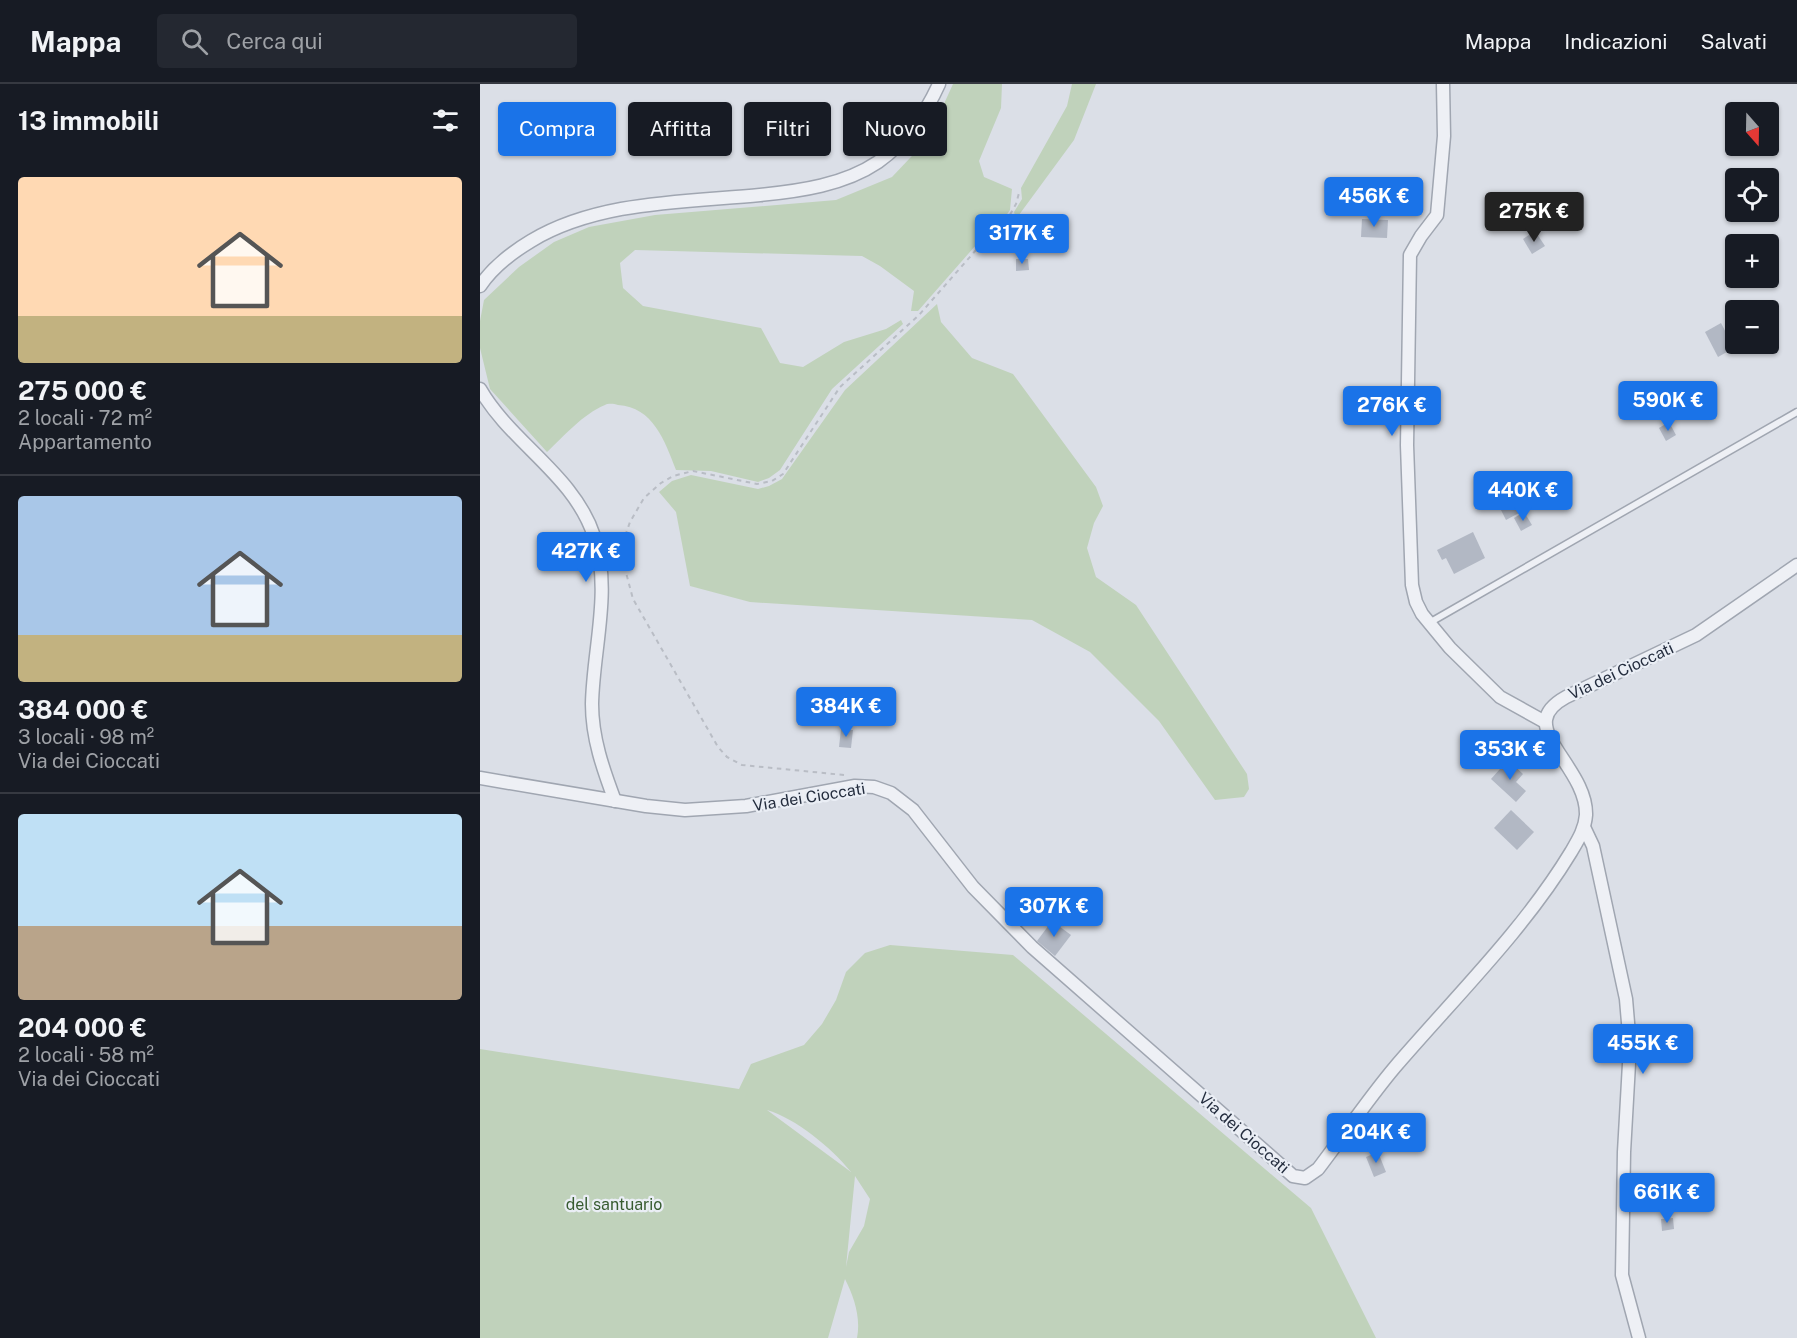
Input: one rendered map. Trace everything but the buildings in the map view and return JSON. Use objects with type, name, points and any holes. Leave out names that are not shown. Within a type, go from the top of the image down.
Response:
[{"type":"street","points":[[480,286],[498,266],[526,244],[590,215],[623,209],[802,189],[860,172],[884,157],[902,140],[928,106],[939,84]]},
{"type":"street","points":[[1443,84],[1444,136],[1437,215],[1410,255],[1407,444],[1412,585],[1416,602],[1429,623],[1450,648],[1500,697],[1545,722]]},
{"type":"street","points":[[480,389],[505,422],[566,487],[583,513],[594,536],[599,558],[601,589],[593,722],[599,755],[615,801]]},
{"type":"street","name":"Via dei Cioccati","points":[[480,778],[667,809],[703,811],[746,806],[855,786],[874,787],[891,793],[913,810],[973,887],[1032,947],[1293,1176],[1302,1178],[1318,1169],[1385,1079],[1516,929],[1565,861],[1584,827],[1586,810],[1583,793],[1553,742],[1545,722],[1549,710],[1561,699],[1696,635],[1797,564]]},
{"type":"street","points":[[1584,827],[1593,846],[1626,999],[1630,1046],[1623,1163],[1622,1275],[1639,1338]]},
{"type":"lane","points":[[1429,623],[1797,412]]},
{"type":"path","points":[[849,775],[742,765],[727,757],[718,747],[633,599],[624,565],[622,545],[630,522],[644,498],[673,476],[693,471],[757,484],[772,481],[783,474],[840,387],[919,315],[976,250],[1002,229],[1016,204],[1019,193]]},
{"type":"green space","points":[[953,84],[1002,84],[1001,108],[979,161],[984,177],[1012,189],[1010,210],[996,230],[976,245],[918,311],[911,311],[914,291],[862,256],[635,250],[620,263],[623,288],[643,306],[761,328],[780,363],[803,367],[844,342],[886,329],[901,320],[903,324],[832,389],[780,470],[769,478],[758,482],[711,471],[676,470],[662,437],[649,419],[630,407],[613,404],[605,405],[589,414],[547,452],[490,389],[480,348],[480,321],[484,300],[519,267],[554,242],[589,227],[655,215],[836,200],[892,177],[912,156],[947,156],[947,102],[945,102]]},
{"type":"green space","points":[[1072,84],[1096,84],[1074,140],[1016,219],[1014,212],[1022,199],[1021,188],[1067,106]]},
{"type":"green space","points":[[937,304],[941,322],[972,358],[1013,374],[1096,487],[1103,506],[1094,523],[1087,548],[1096,577],[1136,605],[1247,774],[1249,789],[1244,797],[1215,800],[1159,721],[1090,652],[1032,620],[750,602],[690,586],[676,512],[659,492],[672,481],[691,475],[758,489],[782,479],[845,390]]},
{"type":"green space","name":"del santuario","points":[[890,945],[1013,955],[1311,1208],[1376,1338],[857,1338],[856,1307],[845,1279],[828,1338],[480,1338],[480,1049],[739,1089],[751,1064],[804,1045],[822,1024],[836,1000],[846,972],[865,953]],"holes":[[[767,1110],[789,1120],[812,1135],[834,1153],[851,1172]],[[855,1176],[870,1199],[864,1226],[849,1252],[846,1267]]]}]
